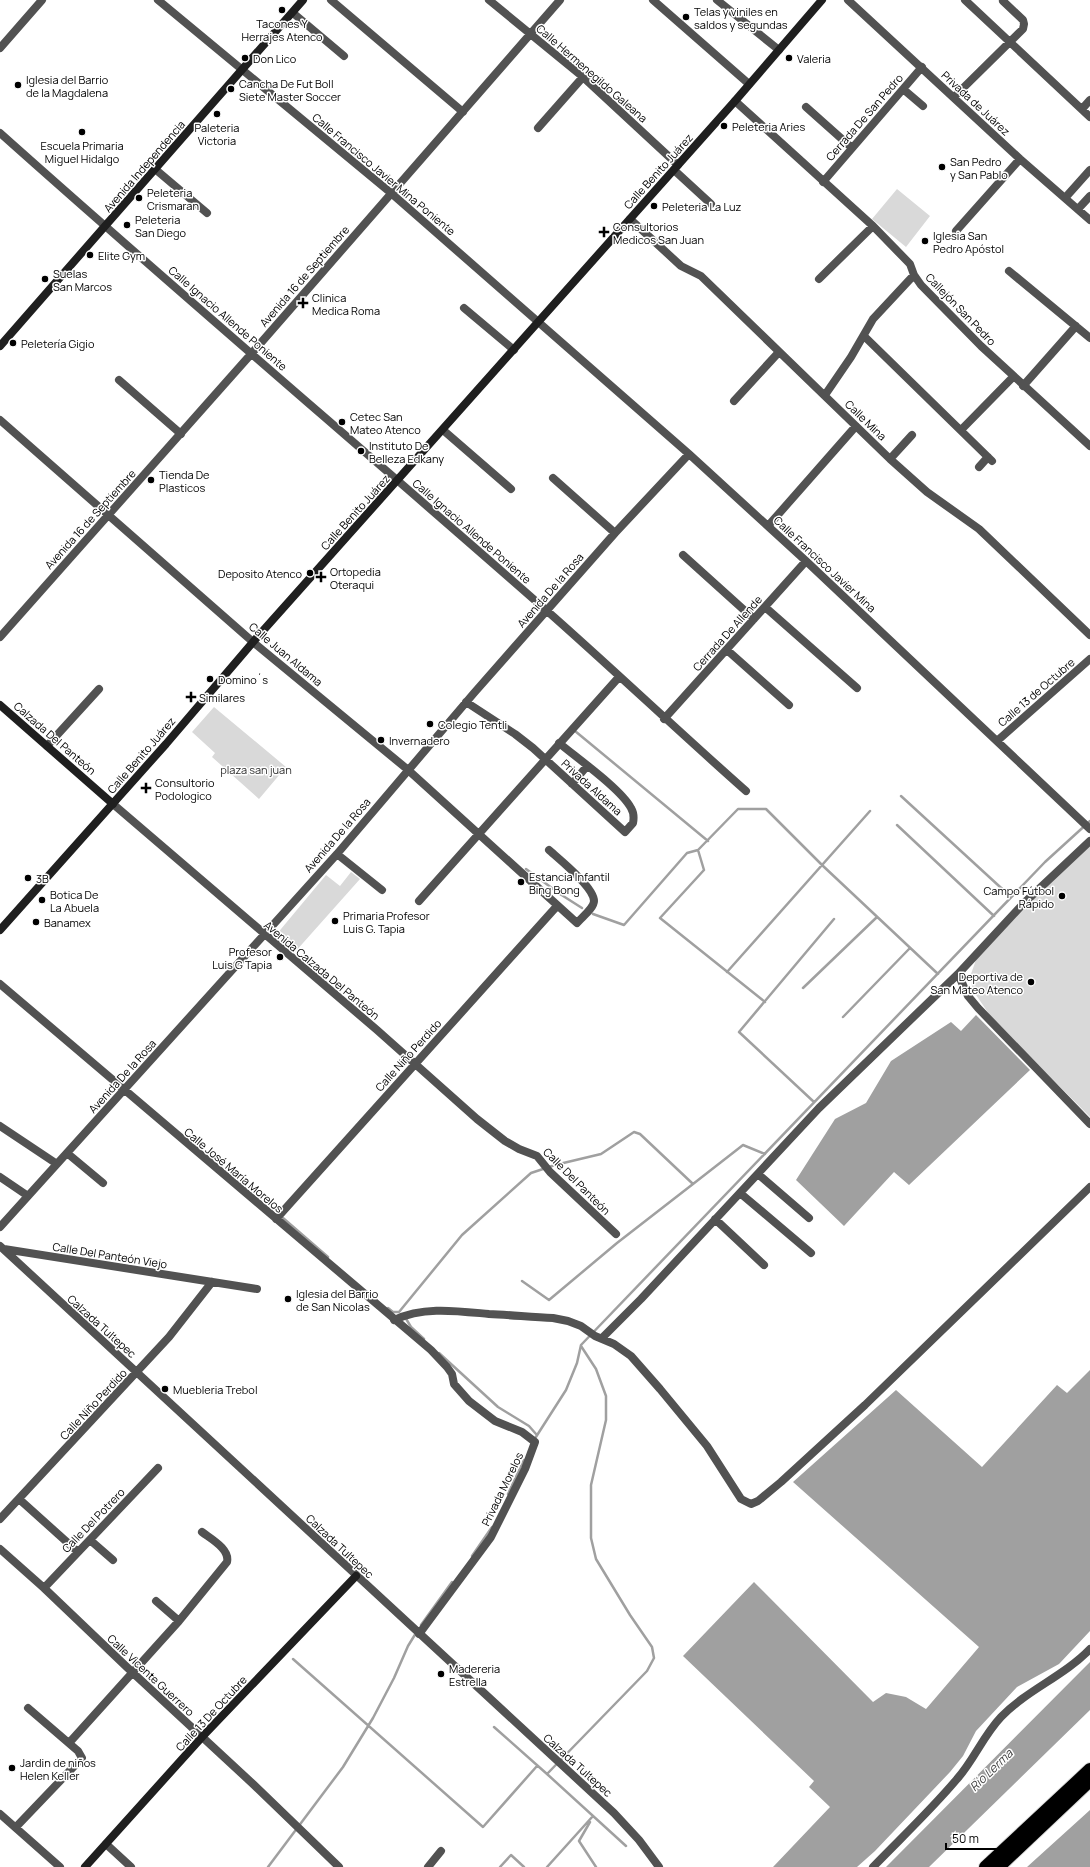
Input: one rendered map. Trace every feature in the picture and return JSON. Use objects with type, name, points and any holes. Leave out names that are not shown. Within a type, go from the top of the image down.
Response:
[{"type":"highway","points":[[985,1867],[1090,1769]]},
{"type":"highway","points":[[999,1867],[1090,1781]]},
{"type":"main road","name":"Avenida Independencia","points":[[0,346],[303,0]]},
{"type":"main road","name":"Calle Benito Juárez","points":[[0,930],[113,804],[253,642],[735,101],[822,0]]},
{"type":"main road","name":"Calzada Del Panteón","points":[[0,705],[113,804]]},
{"type":"main road","name":"Calle 13 De Octubre","points":[[85,1867],[202,1738],[356,1576]]},
{"type":"street","points":[[0,48],[42,0]]},
{"type":"street","name":"Calle Francisco Javier Mina Poniente","points":[[158,0],[391,193],[539,322]]},
{"type":"street","points":[[331,0],[463,112]]},
{"type":"street","name":"Calle Hermenegildo Galeana","points":[[488,0],[583,77],[676,167],[711,204]]},
{"type":"street","name":"Avenida 16 de Septiembre","points":[[0,638],[252,353],[560,0]]},
{"type":"street","points":[[653,0],[749,84]]},
{"type":"street","points":[[717,0],[779,50]]},
{"type":"street","name":"Privada de Juárez","points":[[848,0],[1020,158],[1090,220]]},
{"type":"street","points":[[965,0],[1090,116]]},
{"type":"street","points":[[954,97],[1023,29],[1024,24],[1019,16],[1003,1]]},
{"type":"street","points":[[293,12],[344,56]]},
{"type":"street","name":"Cerrada De San Pedro","points":[[823,182],[922,68]]},
{"type":"street","points":[[538,128],[583,77]]},
{"type":"street","points":[[903,89],[922,106]]},
{"type":"street","points":[[1082,109],[1090,100]]},
{"type":"street","name":"Callejón San Pedro","points":[[735,101],[873,226],[910,264],[914,275],[921,285],[980,346],[1090,446]]},
{"type":"street","points":[[806,107],[852,148]]},
{"type":"street","name":"Calle Ignacio Allende Poniente","points":[[0,133],[105,227],[252,353],[547,611],[664,719],[746,791]]},
{"type":"street","points":[[956,232],[1020,158]]},
{"type":"street","points":[[155,169],[207,213]]},
{"type":"street","points":[[1065,198],[1090,170]]},
{"type":"street","points":[[1078,209],[1090,196]]},
{"type":"street","name":"Calle Mina","points":[[630,219],[681,266],[701,276],[890,459],[927,492],[979,529],[1090,635]]},
{"type":"street","points":[[819,279],[873,226]]},
{"type":"street","points":[[1009,271],[1090,338]]},
{"type":"street","points":[[825,395],[864,336],[873,319],[914,275]]},
{"type":"street","points":[[464,308],[514,350]]},
{"type":"street","name":"Calle Francisco Javier Mina","points":[[539,322],[689,454],[768,526],[1090,829]]},
{"type":"street","points":[[1023,386],[1076,326]]},
{"type":"street","points":[[864,336],[990,459],[979,467]]},
{"type":"street","points":[[734,401],[779,352]]},
{"type":"street","points":[[961,430],[1013,377]]},
{"type":"street","points":[[119,380],[180,434]]},
{"type":"street","name":"Calle Juan Aldama","points":[[0,420],[253,642],[408,769],[556,906],[577,923],[592,906],[594,902],[593,896],[586,886],[549,850]]},
{"type":"street","points":[[768,526],[856,426]]},
{"type":"street","points":[[443,430],[511,489]]},
{"type":"street","points":[[890,459],[912,435]]},
{"type":"street","name":"Avenida De la Rosa","points":[[0,1227],[263,934],[337,854],[408,769],[615,532],[689,454]]},
{"type":"street","points":[[553,478],[615,532]]},
{"type":"street","points":[[683,555],[754,619]]},
{"type":"street","name":"Cerrada De Allende","points":[[664,719],[806,561]]},
{"type":"street","points":[[765,607],[857,688]]},
{"type":"street","points":[[727,650],[789,705]]},
{"type":"street","name":"Calle 13 de Octubre","points":[[997,741],[1090,659]]},
{"type":"street","points":[[419,902],[619,677]]},
{"type":"street","points":[[47,746],[99,690]]},
{"type":"street","name":"Privada Aldama","points":[[466,702],[515,734],[545,759],[625,832],[633,823],[634,815],[632,808],[622,796],[587,766]]},
{"type":"street","points":[[559,743],[587,766],[572,784]]},
{"type":"street","name":"Avenida Calzada Del Panteón","points":[[113,804],[477,1119],[505,1141],[519,1149]]},
{"type":"street","points":[[599,1337],[641,1299],[819,1108],[958,974],[1024,903],[1090,841]]},
{"type":"street","points":[[337,854],[382,890]]},
{"type":"street","name":"Calle Niño Perdido","points":[[276,1219],[556,906]]},
{"type":"street","points":[[958,974],[968,996],[978,1008],[1090,1124]]},
{"type":"street","name":"Calle José María Morelos","points":[[0,984],[123,1091],[442,1361],[452,1374]]},
{"type":"street","points":[[0,1126],[57,1164]]},
{"type":"street","name":"Calle Del Panteón","points":[[519,1149],[533,1153],[542,1160],[550,1172],[616,1234]]},
{"type":"street","points":[[67,1153],[103,1183]]},
{"type":"street","points":[[758,1174],[809,1218]]},
{"type":"street","points":[[0,1177],[28,1196]]},
{"type":"street","points":[[394,1320],[411,1313],[424,1311],[455,1311],[553,1318],[568,1321],[581,1326],[627,1353],[707,1446],[742,1499],[749,1504],[754,1504],[781,1482],[865,1405],[1090,1187]]},
{"type":"street","points":[[740,1192],[811,1253]]},
{"type":"street","points":[[715,1219],[764,1265]]},
{"type":"street","name":"Calle Del Panteón Viejo","points":[[2,1248],[257,1289]]},
{"type":"street","name":"Calzada Tultepec","points":[[2,1248],[629,1828],[659,1867]]},
{"type":"street","name":"Calle Niño Perdido","points":[[0,1519],[137,1373],[169,1337],[212,1282]]},
{"type":"street","name":"Privada Morelos","points":[[419,1634],[491,1538],[525,1469],[535,1444],[522,1432],[495,1421],[470,1401],[454,1384],[452,1374]]},
{"type":"street","name":"Calle Del Potrero","points":[[44,1588],[158,1468]]},
{"type":"street","points":[[19,1499],[78,1552]]},
{"type":"street","points":[[69,1744],[179,1621],[227,1562],[228,1558],[224,1551],[202,1532]]},
{"type":"street","points":[[90,1540],[113,1560]]},
{"type":"street","name":"Calle Vicente Guerrero","points":[[0,1549],[44,1588],[202,1738],[253,1784],[339,1867]]},
{"type":"street","points":[[156,1602],[179,1621]]},
{"type":"street","points":[[873,1867],[958,1779],[991,1728],[1000,1717],[1013,1705],[1079,1660],[1090,1649]]},
{"type":"street","points":[[16,1827],[82,1758],[81,1755],[28,1708]]},
{"type":"street","points":[[0,1814],[60,1867]]},
{"type":"street","points":[[106,1844],[131,1867]]},
{"type":"street","points":[[428,1867],[441,1851]]},
{"type":"green space","points":[[897,189],[930,216],[906,247],[872,219]]},
{"type":"green space","name":"plaza san juan","points":[[214,707],[286,767],[259,799],[212,757],[215,753],[192,732]]},
{"type":"green space","name":"Deportiva de San Mateo Atenco","points":[[1090,846],[1090,1117],[991,1017],[972,989],[971,974],[977,957],[1068,865]]},
{"type":"green space","points":[[351,872],[360,879],[295,952],[276,935],[326,875],[340,886]]},
{"type":"water","points":[[976,1015],[1030,1070],[909,1185],[894,1172],[844,1226],[796,1180],[835,1119],[866,1103],[891,1061],[951,1022],[961,1031]]},
{"type":"water","points":[[1090,1370],[1090,1631],[1059,1664],[1017,1687],[976,1731],[963,1756],[950,1772],[875,1851],[857,1867],[773,1867],[830,1807],[809,1787],[814,1781],[683,1656],[754,1582],[873,1702],[886,1693],[906,1697],[926,1709],[979,1647],[793,1482],[896,1390],[982,1467],[1057,1385],[1067,1393]]},
{"type":"water","name":"Río Lerma","points":[[1090,1662],[1090,1710],[929,1867],[886,1867]]},
{"type":"water","points":[[1090,1810],[1090,1867],[1027,1867]]},
{"type":"waterway","points":[[575,731],[708,841]]},
{"type":"waterway","points":[[901,796],[1011,897]]},
{"type":"waterway","points":[[593,914],[624,925],[687,853],[698,850],[738,809],[766,809],[822,865],[938,974]]},
{"type":"waterway","points":[[727,972],[870,811]]},
{"type":"waterway","points":[[534,1440],[566,1390],[577,1363],[581,1345],[1045,862],[1090,821]]},
{"type":"waterway","points":[[897,825],[994,916]]},
{"type":"waterway","points":[[698,850],[704,870],[660,918],[765,1002]]},
{"type":"waterway","points":[[526,869],[582,908]]},
{"type":"waterway","points":[[803,988],[877,917]]},
{"type":"waterway","points":[[814,1102],[739,1032],[834,919]]},
{"type":"waterway","points":[[843,1017],[910,948]]},
{"type":"waterway","points":[[388,1308],[393,1312],[399,1312],[462,1235],[531,1173],[555,1165],[601,1154],[634,1132],[640,1134],[693,1184],[743,1145],[765,1154]]},
{"type":"waterway","points":[[522,1281],[549,1300],[617,1243],[693,1184]]},
{"type":"waterway","points":[[283,1218],[328,1257]]},
{"type":"waterway","points":[[405,1317],[411,1327],[424,1339]]},
{"type":"waterway","points":[[581,1346],[596,1369],[606,1396],[606,1420],[591,1485],[591,1538],[596,1559],[630,1615],[652,1647],[654,1658],[647,1671],[547,1774],[626,1846]]},
{"type":"waterway","points":[[439,1353],[498,1407],[529,1426],[536,1434]]},
{"type":"waterway","points":[[508,1494],[524,1460]]},
{"type":"waterway","points":[[472,1556],[492,1527]]},
{"type":"waterway","points":[[421,1625],[452,1582]]},
{"type":"waterway","points":[[268,1867],[343,1767],[373,1718],[394,1678],[408,1646],[416,1633]]},
{"type":"waterway","points":[[293,1659],[483,1827],[537,1766]]},
{"type":"waterway","points":[[494,1727],[547,1774]]},
{"type":"waterway","points":[[547,1867],[593,1816]]},
{"type":"waterway","points":[[590,1822],[579,1841],[596,1867]]},
{"type":"waterway","points":[[500,1867],[511,1855],[524,1867]]},
{"type":"place","name":"Tacones Y Herrajes Atenco","points":[[282,10]]},
{"type":"place","name":"Telas y viniles en saldos y segundas","points":[[686,17]]},
{"type":"place","name":"Don Lico","points":[[245,58]]},
{"type":"place","name":"Valeria","points":[[789,58]]},
{"type":"place","name":"Iglesia del Barrio de la Magdalena","points":[[18,85]]},
{"type":"place","name":"Cancha De Fut Boll Siete Master Soccer","points":[[231,89]]},
{"type":"place","name":"Paleteria Victoria","points":[[217,114]]},
{"type":"place","name":"Peleteria Aries","points":[[724,126]]},
{"type":"place","name":"Escuela Primaria Miguel Hidalgo","points":[[82,132]]},
{"type":"place","name":"San Pedro y San Pablo","points":[[942,167]]},
{"type":"place","name":"Peleteria Crismaran","points":[[139,198]]},
{"type":"place","name":"Peleteria La Luz","points":[[654,206]]},
{"type":"place","name":"Peleteria San Diego","points":[[127,225]]},
{"type":"place","name":"Consultorios Medicos San Juan","points":[[604,232]]},
{"type":"place","name":"Iglesia San Pedro Apóstol","points":[[925,241]]},
{"type":"place","name":"Elite Gym","points":[[90,255]]},
{"type":"place","name":"Suelas San Marcos","points":[[45,279]]},
{"type":"place","name":"Clinica Medica Roma","points":[[303,303]]},
{"type":"place","name":"Peletería Gigio","points":[[13,343]]},
{"type":"place","name":"Cetec San Mateo Atenco","points":[[342,422]]},
{"type":"place","name":"Instituto De Belleza Edkany","points":[[361,451]]},
{"type":"place","name":"Tienda De Plasticos","points":[[151,480]]},
{"type":"place","name":"Deposito Atenco","points":[[310,573]]},
{"type":"place","name":"Ortopedia Oteraqui","points":[[321,577]]},
{"type":"place","name":"Domino´s","points":[[210,679]]},
{"type":"place","name":"Similares","points":[[191,697]]},
{"type":"place","name":"Colegio Tentli","points":[[430,724]]},
{"type":"place","name":"Invernadero","points":[[381,740]]},
{"type":"place","name":"Consultorio Podologico","points":[[146,788]]},
{"type":"place","name":"3B","points":[[28,878]]},
{"type":"place","name":"Estancia Infantil Bing Bong","points":[[521,882]]},
{"type":"place","name":"Campo Fútbol Rápido","points":[[1062,896]]},
{"type":"place","name":"Botica De La Abuela","points":[[42,900]]},
{"type":"place","name":"Primaria Profesor Luis G. Tapia","points":[[335,921]]},
{"type":"place","name":"Banamex","points":[[36,922]]},
{"type":"place","name":"Profesor Luis G Tapia","points":[[280,957]]},
{"type":"place","name":"Deportiva de San Mateo Atenco","points":[[1031,982]]},
{"type":"place","name":"Iglesia del Barrio de San Nicolas","points":[[288,1299]]},
{"type":"place","name":"Muebleria Trebol","points":[[165,1389]]},
{"type":"place","name":"Madereria Estrella","points":[[441,1674]]},
{"type":"place","name":"Jardin de niños Helen Keller","points":[[12,1768]]}]
